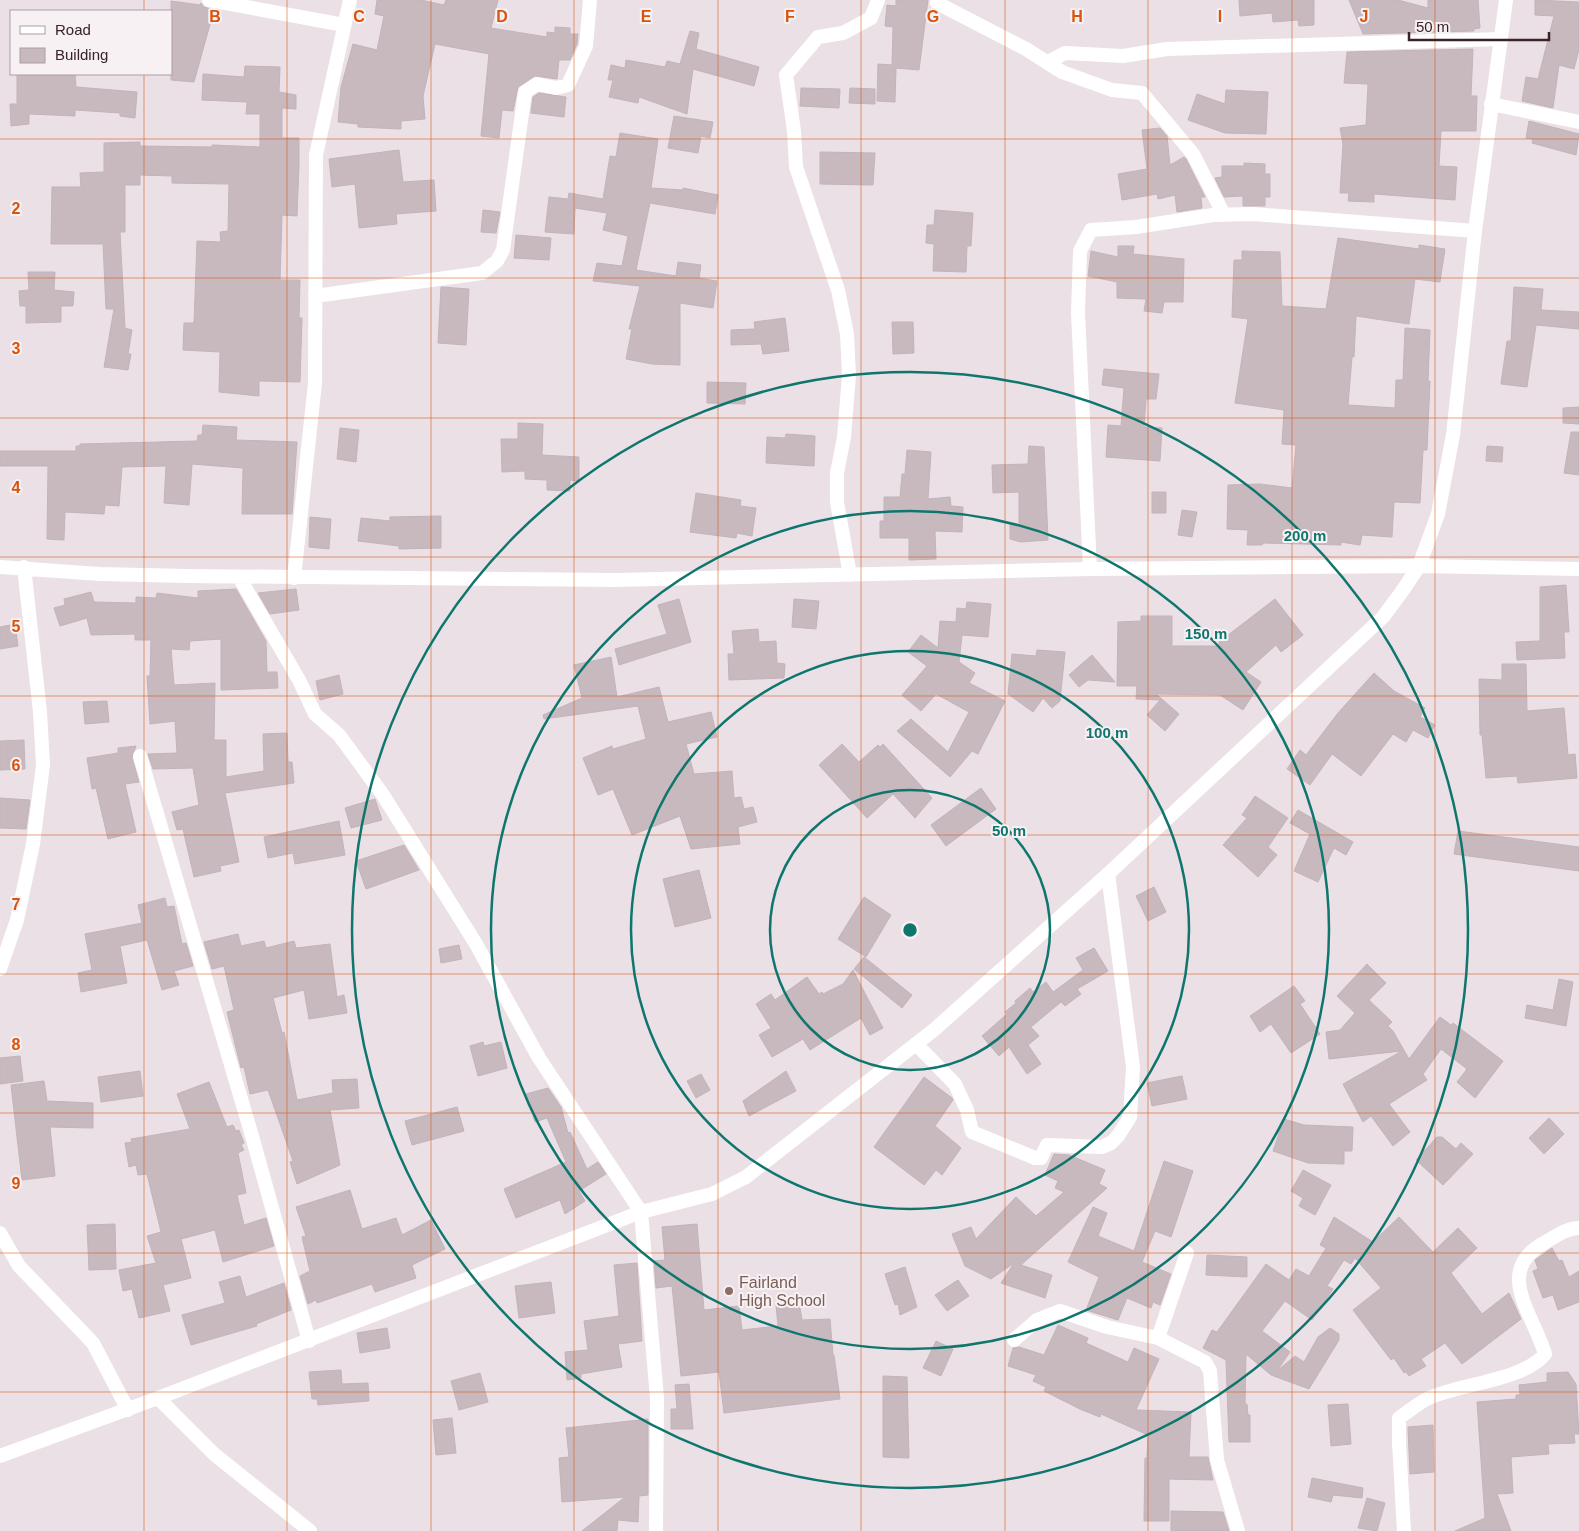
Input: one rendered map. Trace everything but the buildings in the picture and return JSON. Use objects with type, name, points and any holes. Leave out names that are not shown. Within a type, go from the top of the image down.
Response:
[{"type":"street","points":[[209,0],[344,25]]},
{"type":"street","points":[[294,578],[315,383],[316,155],[350,0]]},
{"type":"street","points":[[316,296],[482,273],[497,261],[503,250],[526,92],[537,84],[556,88],[568,84],[586,46],[590,0]]},
{"type":"street","points":[[850,575],[837,502],[837,473],[844,437],[849,376],[848,334],[838,290],[796,167],[794,131],[786,75],[818,37],[843,33],[871,18],[878,0]]},
{"type":"street","points":[[0,1456],[128,1410],[641,1212],[712,1194],[746,1177],[916,1044],[1108,874],[1383,617],[1419,566],[1438,514],[1453,435],[1491,104],[1506,0]]},
{"type":"street","points":[[937,3],[1048,62],[1062,72],[1112,90],[1142,93],[1193,154],[1224,215]]},
{"type":"street","points":[[1048,62],[1065,53],[1123,56],[1167,49],[1501,38]]},
{"type":"street","points":[[1491,104],[1579,122]]},
{"type":"street","points":[[1090,569],[1078,314],[1080,251],[1091,230],[1224,215],[1253,214],[1476,231]]},
{"type":"street","points":[[0,567],[24,567],[100,574],[239,577],[616,580],[1090,569],[1419,566],[1579,569]]},
{"type":"street","points":[[0,969],[17,920],[33,844],[43,765],[40,712],[24,567]]},
{"type":"street","points":[[239,577],[299,680],[315,714],[339,735],[383,795],[476,944],[538,1058],[641,1212],[657,1398],[656,1531]]},
{"type":"street","points":[[140,756],[252,1136],[309,1341]]},
{"type":"street","points":[[916,1044],[955,1084],[966,1110],[972,1132],[1035,1158],[1041,1158],[1047,1145],[1102,1147],[1111,1143],[1123,1130],[1130,1117],[1133,1067],[1108,874]]},
{"type":"street","points":[[1404,1531],[1399,1418],[1426,1399],[1506,1375],[1538,1362],[1545,1354],[1517,1282],[1520,1267],[1532,1250],[1571,1228],[1579,1228]]},
{"type":"street","points":[[0,1233],[19,1266],[93,1343],[128,1410]]},
{"type":"street","points":[[1158,1338],[1187,1253]]},
{"type":"street","points":[[1014,1340],[1037,1320],[1060,1311],[1106,1328],[1158,1338],[1206,1362],[1210,1371],[1217,1460],[1238,1531]]},
{"type":"street","points":[[158,1398],[214,1454],[310,1531]]},
{"type":"place","name":"Fairland High School","points":[[729,1291]]}]
